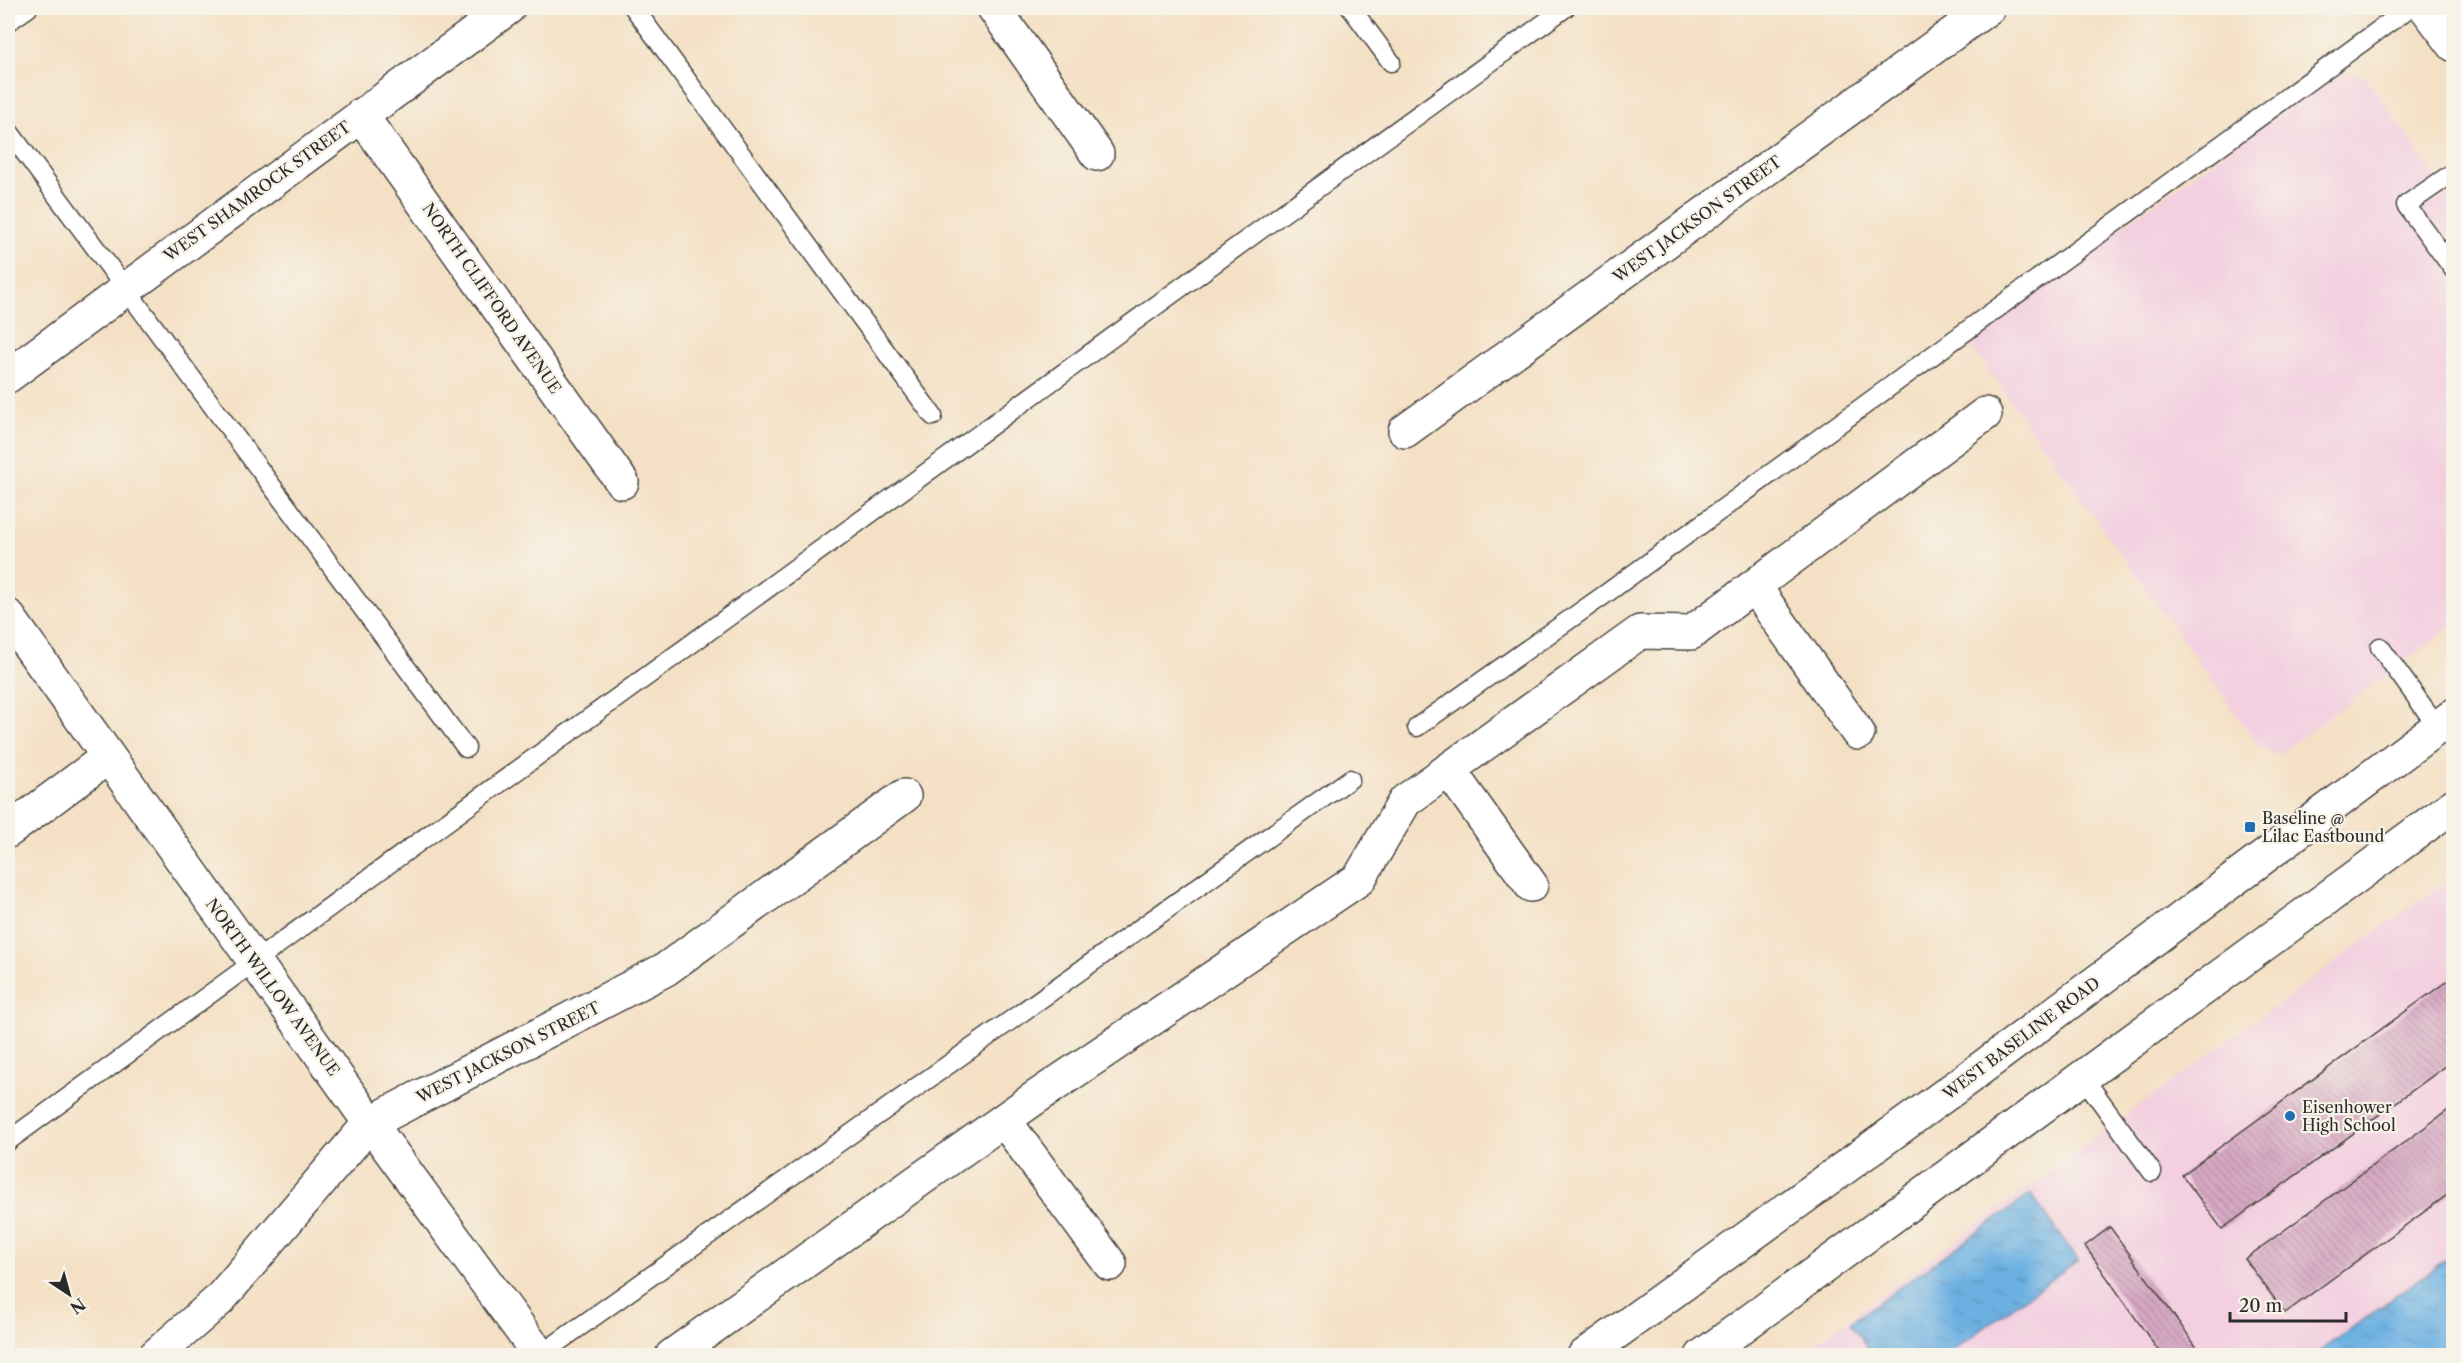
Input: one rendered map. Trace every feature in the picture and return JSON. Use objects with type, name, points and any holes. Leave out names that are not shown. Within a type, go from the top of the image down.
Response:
[{"type":"street","name":"WEST SHAMROCK STREET","points":[[8,376],[508,8]]},
{"type":"street","points":[[994,8],[1097,154]]},
{"type":"street","name":"WEST JACKSON STREET","points":[[1405,431],[1988,8]]},
{"type":"street","points":[[2426,8],[2454,45]]},
{"type":"street","name":"NORTH CLIFFORD AVENUE","points":[[362,115],[622,482]]},
{"type":"street","points":[[672,1356],[1004,1120],[1359,879],[1405,801],[1640,632],[1690,633],[1985,414]]},
{"type":"street","points":[[1754,586],[1858,733]]},
{"type":"street","name":"NORTH WILLOW AVENUE","points":[[8,616],[370,1123],[540,1355]]},
{"type":"street","name":"WEST BASELINE ROAD","points":[[1584,1356],[1956,1087],[2445,720]]},
{"type":"street","points":[[8,831],[108,757]]},
{"type":"street","points":[[1449,770],[1531,885]]},
{"type":"street","name":"WEST JACKSON STREET","points":[[155,1356],[219,1299],[370,1123],[666,969],[904,796]]},
{"type":"street","points":[[1702,1356],[2454,805]]},
{"type":"street","points":[[1004,1120],[1110,1264]]},
{"type":"lane","points":[[8,22],[28,8]]},
{"type":"lane","points":[[634,8],[933,416]]},
{"type":"lane","points":[[1351,8],[1391,62]]},
{"type":"lane","points":[[8,1141],[1565,8]]},
{"type":"lane","points":[[1417,727],[1607,593],[2409,8]]},
{"type":"lane","points":[[8,130],[466,748]]},
{"type":"lane","points":[[2454,172],[2406,205],[2454,270]]},
{"type":"lane","points":[[2380,647],[2445,720]]},
{"type":"lane","points":[[540,1355],[1350,779]]},
{"type":"lane","points":[[2083,1077],[2152,1172]]},
{"type":"shaded area","points":[[2339,70],[2367,78],[2453,202],[2453,626],[2277,755],[2259,746],[1966,339]]},
{"type":"shaded area","name":"Eisenhower High School","points":[[2453,876],[2453,1355],[1799,1355]]},
{"type":"water","points":[[2031,1194],[2078,1260],[1946,1355],[1873,1355],[1850,1323]]},
{"type":"water","points":[[2453,1255],[2453,1355],[2314,1355]]},
{"type":"building","points":[[2454,976],[2454,1060],[2222,1229],[2182,1175]]},
{"type":"building","points":[[2454,1106],[2454,1190],[2285,1313],[2245,1259]]},
{"type":"building","points":[[2110,1227],[2203,1356],[2162,1356],[2085,1246]]},
{"type":"place","name":"Baseline @ Lilac Eastbound","points":[[2250,827]]},
{"type":"place","name":"Eisenhower High School","points":[[2290,1116]]}]
